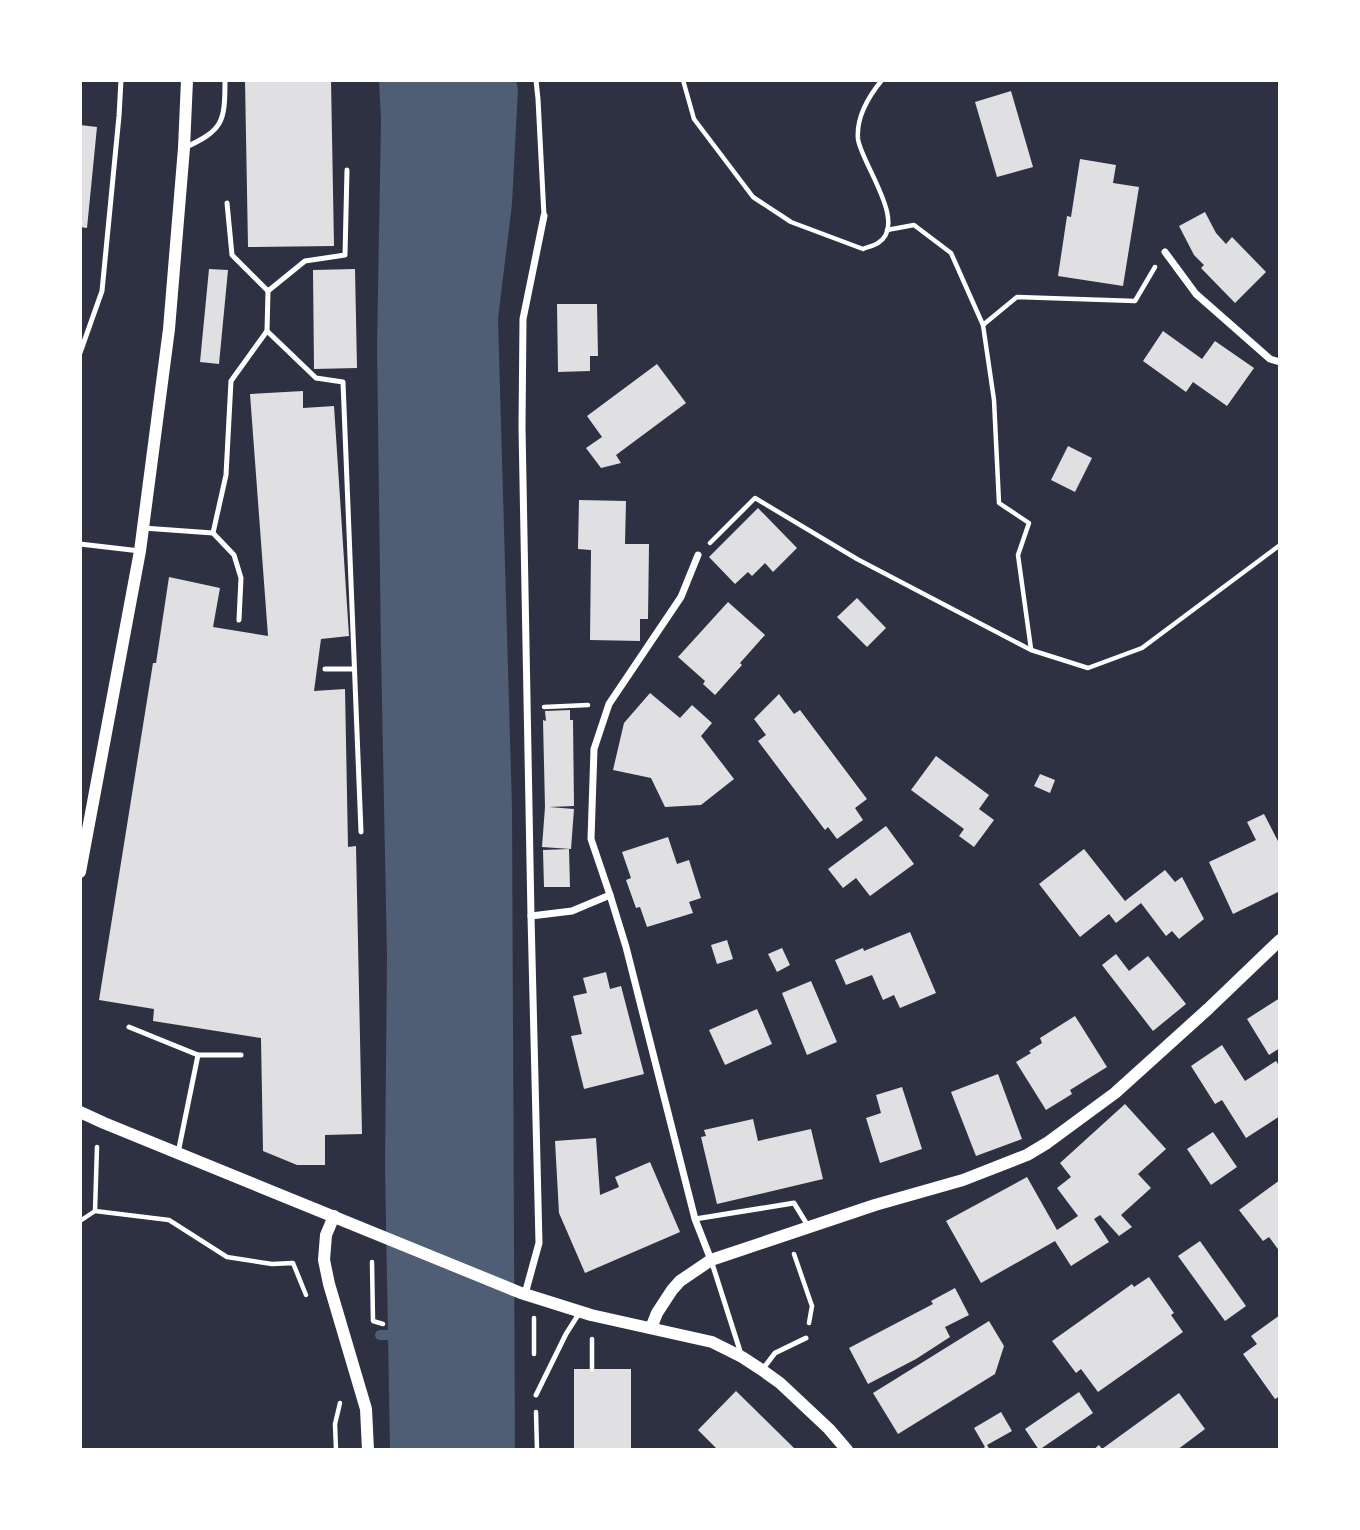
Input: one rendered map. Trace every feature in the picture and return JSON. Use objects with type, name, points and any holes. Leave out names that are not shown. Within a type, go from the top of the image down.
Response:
[{"type":"street","points":[[80,872],[140,551],[169,330],[187,80]]},
{"type":"street","points":[[523,1294],[539,1244],[522,427],[523,319],[544,216]]},
{"type":"street","points":[[1165,252],[1196,294],[1270,359],[1279,362]]},
{"type":"street","points":[[698,555],[681,597],[609,704],[594,749],[591,839],[626,947],[695,1219],[711,1260]]},
{"type":"street","points":[[531,915],[572,911],[610,895]]},
{"type":"street","points":[[651,1328],[672,1290],[680,1281],[711,1260],[875,1205],[963,1180],[1027,1155],[1047,1143],[1115,1093],[1279,940]]},
{"type":"street","points":[[80,1112],[523,1294],[580,1312],[712,1342],[762,1370],[829,1429],[847,1450]]},
{"type":"street","points":[[334,1216],[326,1235],[324,1261],[366,1409],[368,1450]]},
{"type":"lane","points":[[80,353],[102,291],[121,80]]},
{"type":"lane","points":[[184,148],[207,138],[219,126],[225,105],[225,80]]},
{"type":"lane","points":[[536,80],[544,216]]},
{"type":"lane","points":[[268,291],[305,261],[345,255],[347,170]]},
{"type":"lane","points":[[213,533],[226,475],[231,381],[267,331],[268,291],[232,256],[228,203]]},
{"type":"lane","points":[[267,331],[316,378],[343,382],[361,832]]},
{"type":"lane","points":[[143,528],[213,533],[234,555],[241,578],[239,621]]},
{"type":"lane","points":[[80,544],[140,551]]},
{"type":"lane","points":[[325,669],[354,670]]},
{"type":"lane","points":[[128,1027],[198,1055],[242,1055]]},
{"type":"lane","points":[[178,1153],[198,1055]]},
{"type":"lane","points":[[695,1219],[794,1203],[808,1227]]},
{"type":"lane","points":[[711,1260],[742,1357]]},
{"type":"lane","points":[[536,1395],[580,1312]]},
{"type":"lane","points":[[762,1370],[775,1353],[806,1339]]},
{"type":"path","points":[[683,80],[694,119],[753,197],[791,222],[863,249],[880,242],[887,230],[889,215],[858,141],[859,120],[871,93],[882,80]]},
{"type":"path","points":[[887,230],[914,225],[951,253],[983,325],[994,400],[999,503],[1029,523],[1018,555],[1031,650]]},
{"type":"path","points":[[983,325],[1017,297],[1135,301],[1165,252]]},
{"type":"path","points":[[698,555],[755,498],[857,559],[1031,650],[1088,668],[1142,648],[1279,545]]},
{"type":"path","points":[[527,707],[609,704]]},
{"type":"path","points":[[95,1210],[96,1147]]},
{"type":"path","points":[[80,1221],[95,1210],[169,1220],[227,1257],[272,1264],[293,1263],[307,1297]]},
{"type":"path","points":[[792,1246],[812,1306],[810,1317]]},
{"type":"path","points":[[372,1262],[373,1321],[383,1324]]},
{"type":"path","points":[[592,1339],[592,1369]]},
{"type":"path","points":[[336,1450],[335,1424],[340,1401]]},
{"type":"water","points":[[379,81],[516,81],[518,89],[512,204],[498,319],[512,808],[515,1449],[390,1449],[385,1166],[387,957],[377,346],[381,120]]},
{"type":"building","points":[[245,80],[331,80],[334,246],[248,247]]},
{"type":"building","points":[[1011,91],[1033,167],[997,177],[975,102]]},
{"type":"building","points":[[80,125],[97,127],[87,228],[80,227]]},
{"type":"building","points":[[1080,159],[1116,165],[1113,183],[1139,187],[1123,286],[1058,276],[1067,216],[1071,217]]},
{"type":"building","points":[[1205,212],[1216,233],[1226,244],[1232,237],[1266,272],[1235,303],[1201,268],[1204,265],[1194,255],[1179,226]]},
{"type":"building","points":[[209,269],[228,270],[219,364],[200,362]]},
{"type":"building","points":[[355,269],[357,368],[314,369],[313,270]]},
{"type":"building","points":[[557,304],[597,304],[598,356],[590,356],[590,371],[558,372]]},
{"type":"building","points":[[1163,331],[1202,359],[1215,341],[1254,368],[1227,406],[1193,382],[1186,392],[1143,361]]},
{"type":"building","points":[[657,364],[686,403],[616,455],[621,463],[601,468],[586,448],[602,437],[587,416]]},
{"type":"building","points":[[303,391],[303,408],[334,406],[349,636],[321,639],[314,691],[345,689],[348,847],[356,846],[362,1134],[325,1135],[325,1165],[297,1165],[263,1151],[261,1038],[153,1021],[154,1009],[99,1000],[169,577],[220,588],[213,627],[268,636],[250,394]]},
{"type":"building","points":[[1068,446],[1092,458],[1075,492],[1051,480]]},
{"type":"building","points":[[579,500],[626,501],[625,544],[649,544],[648,619],[640,619],[640,641],[590,640],[591,550],[578,549]]},
{"type":"building","points":[[758,508],[797,548],[773,572],[765,563],[752,576],[748,572],[735,584],[709,557]]},
{"type":"building","points":[[857,598],[886,628],[867,647],[837,617]]},
{"type":"building","points":[[728,602],[765,635],[715,695],[703,684],[705,681],[678,657]]},
{"type":"building","points":[[650,693],[680,718],[692,705],[712,723],[701,736],[734,779],[701,805],[665,807],[651,778],[613,770],[624,723]]},
{"type":"building","points":[[779,694],[794,714],[800,710],[867,799],[855,808],[863,820],[837,839],[828,827],[825,830],[758,741],[766,735],[754,719]]},
{"type":"building","points":[[570,710],[570,720],[573,720],[574,806],[549,807],[574,809],[571,849],[542,847],[545,807],[543,720],[546,721],[545,711]]},
{"type":"building","points":[[936,756],[989,795],[979,809],[994,820],[974,847],[959,836],[964,829],[911,790]]},
{"type":"building","points":[[1040,774],[1055,780],[1050,793],[1034,786]]},
{"type":"building","points":[[1264,814],[1280,845],[1280,891],[1233,914],[1209,862],[1256,840],[1247,822]]},
{"type":"building","points":[[886,826],[914,864],[870,896],[856,878],[843,888],[828,869]]},
{"type":"building","points":[[668,837],[677,864],[689,860],[701,898],[689,902],[693,913],[647,927],[640,907],[636,908],[626,880],[631,878],[622,852]]},
{"type":"building","points":[[569,849],[570,887],[544,887],[543,850]]},
{"type":"building","points":[[1084,849],[1125,901],[1165,870],[1175,882],[1182,877],[1204,919],[1179,939],[1172,931],[1166,936],[1141,903],[1116,923],[1109,914],[1080,937],[1039,884]]},
{"type":"building","points":[[910,932],[936,993],[900,1008],[894,995],[883,1000],[872,975],[846,985],[835,960]]},
{"type":"building","points":[[727,940],[733,959],[717,964],[711,945]]},
{"type":"building","points":[[782,948],[790,965],[777,972],[768,954]]},
{"type":"building","points":[[1116,954],[1129,971],[1148,956],[1186,1004],[1153,1031],[1102,965]]},
{"type":"building","points":[[606,972],[610,989],[621,986],[644,1074],[584,1089],[571,1036],[582,1034],[573,996],[587,993],[583,978]]},
{"type":"building","points":[[811,981],[837,1042],[807,1055],[782,993]]},
{"type":"building","points":[[1280,998],[1280,1048],[1269,1055],[1247,1019]]},
{"type":"building","points":[[757,1009],[772,1044],[725,1065],[709,1030]]},
{"type":"building","points":[[1075,1016],[1107,1067],[1070,1090],[1072,1094],[1046,1110],[1016,1062],[1042,1043],[1040,1038]]},
{"type":"building","points":[[1222,1045],[1245,1081],[1276,1061],[1280,1067],[1280,1116],[1246,1138],[1222,1100],[1215,1104],[1191,1066]]},
{"type":"building","points":[[998,1074],[1022,1139],[976,1156],[951,1092]]},
{"type":"building","points":[[902,1087],[922,1149],[880,1163],[866,1118],[881,1113],[876,1095]]},
{"type":"building","points":[[1125,1104],[1166,1149],[1138,1174],[1151,1188],[1121,1215],[1132,1227],[1119,1236],[1100,1215],[1094,1219],[1109,1242],[1071,1266],[1055,1241],[981,1283],[946,1221],[1027,1177],[1057,1230],[1078,1216],[1057,1188],[1071,1177],[1060,1163]]},
{"type":"building","points":[[753,1119],[758,1141],[811,1129],[823,1179],[717,1204],[701,1137],[706,1136],[704,1130]]},
{"type":"building","points":[[1213,1132],[1237,1167],[1211,1185],[1187,1149]]},
{"type":"building","points":[[596,1138],[600,1195],[619,1187],[615,1177],[650,1162],[680,1232],[585,1273],[559,1213],[555,1141]]},
{"type":"building","points":[[1280,1180],[1280,1252],[1269,1237],[1263,1241],[1239,1210]]},
{"type":"building","points":[[1200,1241],[1246,1306],[1225,1321],[1178,1256]]},
{"type":"building","points":[[1149,1277],[1174,1313],[1171,1315],[1183,1332],[1098,1392],[1081,1369],[1076,1373],[1052,1341],[1132,1284],[1134,1287]]},
{"type":"building","points":[[955,1288],[969,1315],[945,1327],[950,1337],[916,1359],[868,1384],[849,1348],[933,1304],[931,1301]]},
{"type":"building","points":[[1280,1315],[1280,1396],[1275,1399],[1243,1354],[1257,1344],[1251,1336]]},
{"type":"building","points":[[989,1321],[1004,1346],[995,1374],[898,1434],[873,1393]]},
{"type":"building","points":[[574,1369],[631,1369],[631,1450],[574,1450]]},
{"type":"building","points":[[736,1391],[796,1450],[718,1450],[698,1430]]},
{"type":"building","points":[[1079,1392],[1093,1413],[1039,1450],[1025,1429]]},
{"type":"building","points":[[1179,1393],[1205,1429],[1177,1450],[1093,1450],[1099,1445],[1102,1449]]},
{"type":"building","points":[[1001,1412],[1012,1431],[987,1445],[990,1450],[980,1450],[985,1447],[974,1428]]},
{"type":"waterway","points":[[380,1335],[401,1335]]}]
